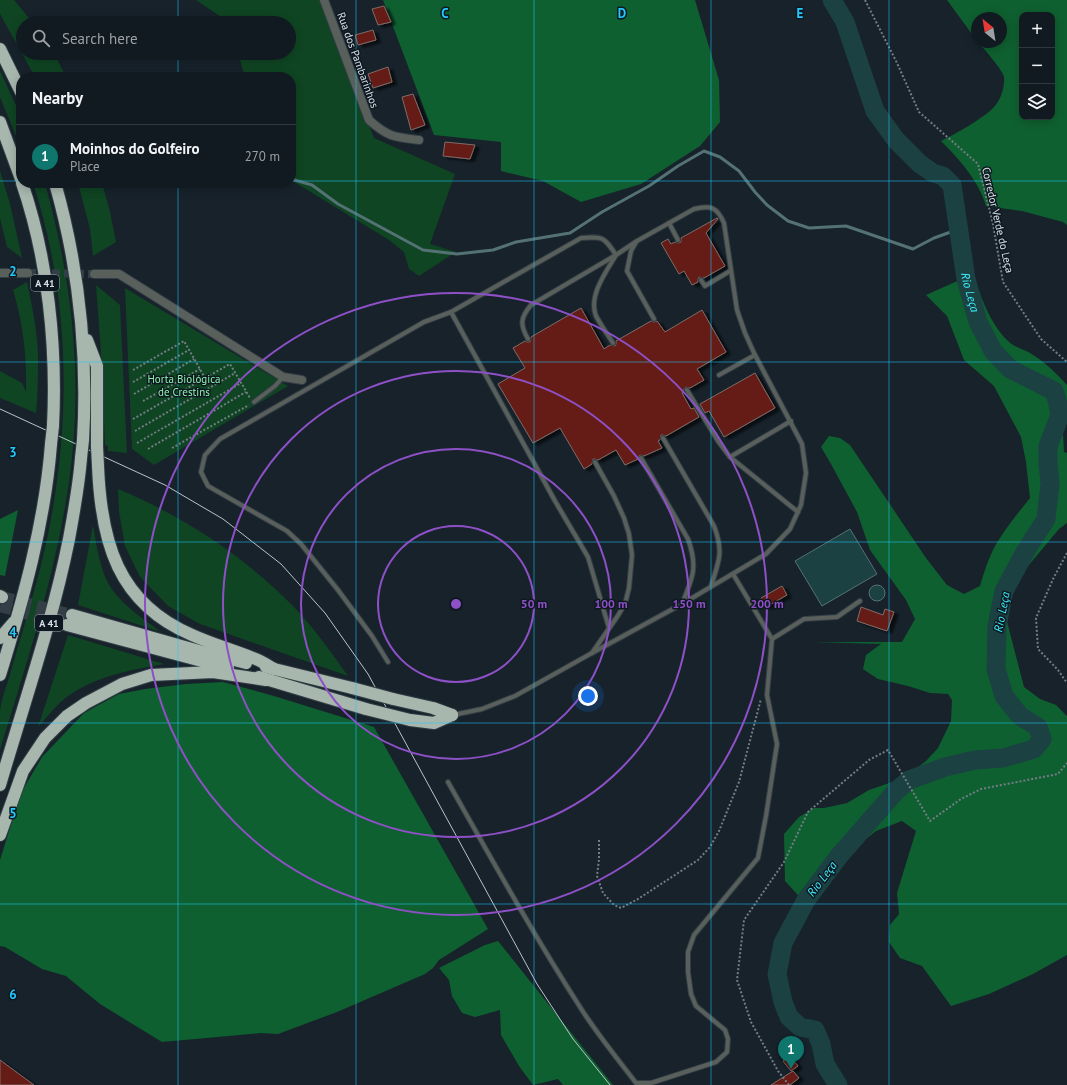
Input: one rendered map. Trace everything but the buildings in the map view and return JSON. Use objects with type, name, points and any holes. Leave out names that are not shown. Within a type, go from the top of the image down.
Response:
[{"type":"highway","points":[[0,49],[16,82]]},
{"type":"highway","points":[[0,122],[16,165]]},
{"type":"highway","name":"A 41","points":[[0,676],[17,618],[40,524],[46,492],[53,426],[53,355],[48,304],[33,219],[24,188]]},
{"type":"highway","name":"A 41","points":[[0,785],[45,636],[64,561],[76,502],[83,440],[85,392],[83,329],[79,293],[71,247],[56,188]]},
{"type":"highway","points":[[83,329],[97,366],[97,447],[99,487],[105,530],[114,561],[133,592],[159,618],[191,635],[254,658],[274,669]]},
{"type":"highway","points":[[0,638],[17,618]]},
{"type":"highway","points":[[69,620],[433,708],[452,715],[434,724],[410,720],[266,680],[69,620]]},
{"type":"highway","points":[[0,835],[23,770],[46,738],[67,716],[86,703],[122,684],[151,675],[213,672],[266,680]]},
{"type":"street","name":"Rua dos Pambarinhos","points":[[324,0],[369,120],[392,136],[419,140]]},
{"type":"street","points":[[0,272],[28,273]]},
{"type":"street","points":[[94,274],[119,274],[283,377],[302,380]]},
{"type":"lane","points":[[452,715],[482,709],[515,696],[734,574],[766,554],[790,529],[801,505],[806,473],[802,444],[755,355],[736,310],[724,223],[720,214],[712,207],[704,206],[694,209],[668,223],[531,305],[526,311],[522,320],[522,328],[528,339]]},
{"type":"lane","points":[[668,223],[678,240]]},
{"type":"lane","points":[[388,662],[372,636],[301,544],[287,531],[208,486],[201,472],[205,455],[220,439],[424,322],[451,312],[581,238],[597,237],[608,243],[616,255]]},
{"type":"lane","points":[[637,241],[631,252],[627,271],[654,319]]},
{"type":"lane","points":[[613,343],[596,315],[593,301],[603,277],[616,255]]},
{"type":"lane","points":[[701,280],[705,286],[730,271]]},
{"type":"lane","points":[[451,312],[555,502],[588,557],[609,628]]},
{"type":"lane","points":[[719,375],[755,355]]},
{"type":"lane","points":[[253,402],[275,386],[283,377]]},
{"type":"lane","points":[[302,380],[305,391]]},
{"type":"lane","points":[[687,390],[718,441],[730,456],[798,512]]},
{"type":"lane","points":[[730,456],[791,421]]},
{"type":"lane","points":[[663,438],[714,526],[719,539],[720,560],[711,587]]},
{"type":"lane","points":[[641,458],[688,539],[692,550],[694,572],[682,604]]},
{"type":"lane","points":[[592,653],[618,617],[625,604],[629,588],[632,555],[629,534],[624,518],[614,496],[595,462]]},
{"type":"lane","points":[[448,782],[519,907],[580,1007],[636,1083],[651,1082],[716,1062],[727,1052],[728,1039],[725,1030],[696,1006],[691,994],[688,972],[688,952],[694,935],[758,858],[777,744],[767,695],[772,639],[734,574]]},
{"type":"lane","points":[[772,639],[804,619],[837,617],[860,601]]},
{"type":"path","name":"Corredor Verde do Leça","points":[[865,0],[897,62],[919,112],[978,164],[993,224],[1003,282],[1041,339],[1067,362]]},
{"type":"path","points":[[133,370],[184,341],[205,378]]},
{"type":"path","points":[[133,382],[189,350]]},
{"type":"path","points":[[134,394],[194,359]]},
{"type":"path","points":[[133,419],[230,364],[253,402],[172,448]]},
{"type":"path","points":[[143,401],[200,368]]},
{"type":"path","points":[[135,431],[235,373]]},
{"type":"path","points":[[137,443],[241,383]]},
{"type":"path","points":[[148,449],[246,392]]},
{"type":"path","points":[[1067,553],[1036,618],[1038,649],[1058,670],[1067,683]]},
{"type":"path","points":[[599,840],[597,876],[603,892],[614,905],[621,908],[638,899],[698,860],[710,847],[720,831],[739,782],[760,700],[767,695]]},
{"type":"path","points":[[789,1085],[778,1071],[752,1022],[737,980],[744,920],[784,862],[808,812],[869,760],[888,750],[930,821],[961,799],[981,789],[1058,774],[1067,763]]},
{"type":"green space","points":[[0,0],[14,0],[27,16],[16,16],[16,43],[0,14]]},
{"type":"green space","points":[[196,0],[320,0],[374,138],[455,174],[430,244],[456,252],[419,276],[409,269],[404,252],[389,240],[296,183],[296,72],[244,72],[240,60],[296,60],[296,16],[220,16]]},
{"type":"green space","points":[[383,0],[695,0],[719,80],[720,122],[700,146],[641,184],[581,202],[543,181],[501,171],[501,142],[434,135]]},
{"type":"green space","points":[[947,0],[1067,0],[1067,225],[1063,222],[1022,211],[986,206],[979,188],[968,171],[941,141],[967,127],[994,107],[997,103],[1003,90],[1004,77],[997,64],[983,48],[1007,48],[1007,12],[971,12],[971,33]]},
{"type":"green space","points":[[26,60],[58,60],[64,72],[32,72]]},
{"type":"green space","points":[[0,71],[16,105],[16,136],[0,97]]},
{"type":"green space","points":[[0,171],[10,204],[22,258],[7,247],[0,218]]},
{"type":"green space","points":[[34,188],[46,188],[62,257],[68,294],[73,331],[75,368],[73,444],[69,482],[57,550],[49,584],[0,750],[0,711],[3,695],[31,604],[41,565],[51,518],[63,422],[64,373],[61,325],[55,277],[46,230]]},
{"type":"green space","points":[[79,188],[103,188],[116,242],[93,256],[90,229]]},
{"type":"green space","points":[[973,274],[987,310],[1001,334],[1013,345],[1030,353],[1040,360],[1067,385],[1067,422],[1063,434],[1064,452],[1067,453],[1067,523],[1059,529],[1023,572],[1010,593],[1004,610],[1024,687],[1040,699],[1056,705],[1067,716],[1067,955],[1033,974],[989,994],[951,1006],[922,966],[900,958],[889,942],[890,925],[899,914],[897,893],[916,831],[902,821],[876,831],[845,856],[822,892],[808,906],[785,881],[784,834],[799,817],[814,808],[824,808],[847,803],[869,790],[904,778],[926,761],[938,748],[951,721],[952,700],[948,694],[930,693],[878,679],[863,669],[866,655],[881,644],[812,642],[902,642],[915,619],[906,600],[870,550],[857,512],[821,447],[829,436],[840,438],[850,445],[926,558],[947,585],[964,594],[980,586],[988,561],[995,546],[1007,527],[1030,498],[1026,462],[1021,437],[994,386],[964,360],[947,316],[926,295]]},
{"type":"green space","points":[[27,282],[34,318],[38,353],[36,413],[0,398],[0,371],[22,383],[26,392],[24,340],[13,290]]},
{"type":"green space","points":[[96,285],[120,305],[127,453],[108,451],[108,446],[105,445]]},
{"type":"green space","name":"Horta Biológica de Crestins","points":[[125,288],[288,386],[154,465],[132,449]]},
{"type":"green space","points":[[118,489],[189,525],[212,539],[255,571],[294,607],[322,640],[348,676],[200,624],[168,606],[140,577],[125,546],[119,512]]},
{"type":"green space","points":[[18,510],[5,576],[0,575],[0,519]]},
{"type":"green space","points":[[93,525],[101,566],[106,579],[116,595],[138,615],[161,632],[78,605]]},
{"type":"green space","points":[[68,635],[164,664],[127,671],[90,683],[64,699],[38,727]]},
{"type":"green space","points":[[223,682],[374,727],[488,929],[439,960],[433,968],[425,974],[337,1012],[278,1034],[261,1033],[162,1042],[100,1004],[66,976],[42,969],[5,947],[0,946],[0,860],[21,793],[42,757],[84,713],[119,694],[186,684]]},
{"type":"green space","points":[[498,941],[613,1085],[563,1085],[558,1079],[533,1085],[519,1066],[501,1035],[500,1010],[475,1017],[462,1013],[452,996],[449,980],[439,968],[485,945]]},
{"type":"shaded area","points":[[850,529],[877,574],[822,606],[795,561]]},
{"type":"shaded area","points":[[874,585],[880,585],[885,590],[883,599],[880,601],[874,601],[869,596],[869,590]]},
{"type":"waterway","name":"Rio Leça","points":[[832,0],[845,22],[875,111],[896,140],[920,164],[933,173],[943,176],[952,185],[966,279],[978,322],[993,351],[1010,369],[1054,391],[1060,415],[1048,446],[1050,484],[1046,519],[1025,552],[1004,591],[997,626],[996,669],[1004,696],[1020,716],[1038,727],[1042,739],[1034,749],[1003,758],[975,760],[945,767],[909,780],[896,791],[839,856],[806,900],[783,943],[777,974],[783,1002],[789,1017],[800,1027],[815,1030],[821,1044],[825,1064],[838,1085]]},
{"type":"waterway","points":[[296,180],[312,185],[338,204],[423,250],[457,254],[493,250],[516,242],[570,233],[602,212],[649,186],[678,166],[704,151],[720,157],[739,171],[767,205],[788,221],[809,228],[846,226],[913,249],[934,238],[959,229]]},
{"type":"tunnel","points":[[28,273],[94,274]]},
{"type":"tunnel","points":[[2,597],[72,615]]},
{"type":"tunnel","points":[[0,606],[67,625]]},
{"type":"tram line","points":[[0,409],[165,485],[223,519],[281,564],[325,613],[368,674],[537,984],[573,1039],[610,1085]]},
{"type":"place","name":"Moinhos do Golfeiro","points":[[791,1069]]}]
